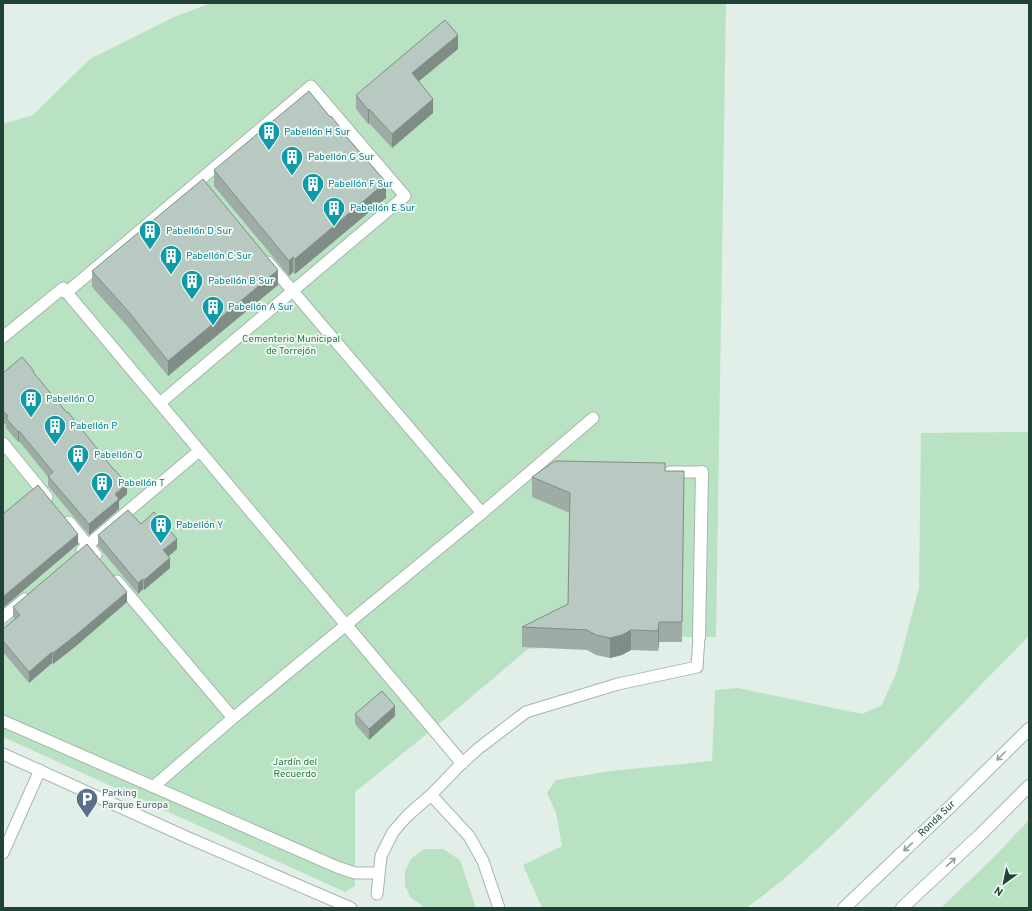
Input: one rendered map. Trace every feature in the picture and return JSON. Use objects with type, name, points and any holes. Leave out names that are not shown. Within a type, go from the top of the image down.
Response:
[{"type":"main road","points":[[699,637],[702,472]]},
{"type":"main road","points":[[346,625],[462,763]]},
{"type":"main road","name":"Ronda Sur","points":[[844,908],[1029,729]]},
{"type":"main road","points":[[902,908],[980,835],[1029,786]]},
{"type":"lane","points":[[66,293],[203,183],[311,86],[405,196],[160,403]]},
{"type":"lane","points":[[260,251],[292,291],[482,514]]},
{"type":"lane","points":[[3,338],[63,288],[346,625]]},
{"type":"lane","points":[[153,787],[233,718],[346,625],[482,514],[544,466],[593,418]]},
{"type":"lane","points":[[3,444],[102,562]]},
{"type":"lane","points":[[71,559],[199,451]]},
{"type":"lane","points":[[663,472],[702,472]]},
{"type":"lane","points":[[112,573],[233,718]]},
{"type":"lane","points":[[3,617],[32,592]]},
{"type":"lane","points":[[377,894],[381,856],[393,832],[407,816],[431,795],[479,748],[526,712],[618,684],[697,667],[699,637]]},
{"type":"lane","points":[[3,721],[337,868],[355,873],[380,873]]},
{"type":"lane","points":[[3,754],[184,836],[351,908]]},
{"type":"lane","points":[[3,853],[40,770]]},
{"type":"lane","points":[[431,795],[470,836],[483,861],[499,908]]},
{"type":"green space","name":"Cementerio Municipal de Torrejón","points":[[211,3],[726,3],[716,637],[682,637],[684,491],[570,513],[568,624],[539,639],[544,648],[528,649],[355,792],[355,886],[345,892],[3,737],[3,124],[33,115],[90,59],[174,17]]},
{"type":"green space","points":[[1029,432],[1029,636],[863,805],[792,872],[746,908],[542,908],[523,865],[562,846],[556,813],[547,793],[556,780],[611,771],[712,761],[715,690],[738,688],[862,714],[882,705],[897,671],[919,588],[921,433]]},
{"type":"green space","points":[[1029,820],[1029,908],[941,908],[996,855]]},
{"type":"green space","points":[[424,849],[443,849],[460,860],[476,908],[426,908],[411,898],[405,886],[405,871],[411,859]]},
{"type":"building","points":[[445,20],[458,35],[412,73],[433,99],[392,134],[369,109],[368,110],[356,95]]},
{"type":"building","points":[[309,91],[330,117],[331,116],[343,131],[342,132],[386,182],[295,259],[293,257],[289,261],[214,170]]},
{"type":"building","points":[[203,179],[278,270],[168,361],[127,310],[92,271]]},
{"type":"building","points":[[22,357],[127,484],[115,494],[119,499],[89,524],[48,476],[53,472],[19,431],[18,432],[6,418],[8,416],[3,411],[3,373]]},
{"type":"building","points":[[555,461],[665,463],[665,471],[684,471],[682,622],[659,622],[658,631],[631,630],[622,635],[610,638],[596,635],[587,630],[522,627],[568,604],[570,493],[532,477]]},
{"type":"building","points":[[38,485],[78,534],[4,596],[3,514]]},
{"type":"building","points":[[128,510],[141,524],[154,512],[177,539],[163,550],[170,558],[144,580],[143,579],[138,583],[98,535]]},
{"type":"building","points":[[87,544],[127,592],[29,672],[3,641],[3,629],[20,615],[13,607]]},
{"type":"building","points":[[382,691],[395,706],[369,729],[355,714]]},
{"type":"place","name":"Pabellón H Sur","points":[[269,152]]},
{"type":"place","name":"Pabellón G Sur","points":[[292,176]]},
{"type":"place","name":"Pabellón F Sur","points":[[313,204]]},
{"type":"place","name":"Pabellón E Sur","points":[[334,228]]},
{"type":"place","name":"Pabellón D Sur","points":[[150,250]]},
{"type":"place","name":"Pabellón C Sur","points":[[171,276]]},
{"type":"place","name":"Pabellón B Sur","points":[[192,300]]},
{"type":"place","name":"Pabellón A Sur","points":[[213,326]]},
{"type":"place","name":"Pabellón O","points":[[31,418]]},
{"type":"place","name":"Pabellón P","points":[[55,446]]},
{"type":"place","name":"Pabellón Q","points":[[78,474]]},
{"type":"place","name":"Pabellón T","points":[[102,502]]},
{"type":"place","name":"Pabellón Y","points":[[161,544]]},
{"type":"place","name":"Parking Parque Europa","points":[[87,818]]},
{"type":"park label","name":"Jardín del Recuerdo","points":[[295,768]]}]
